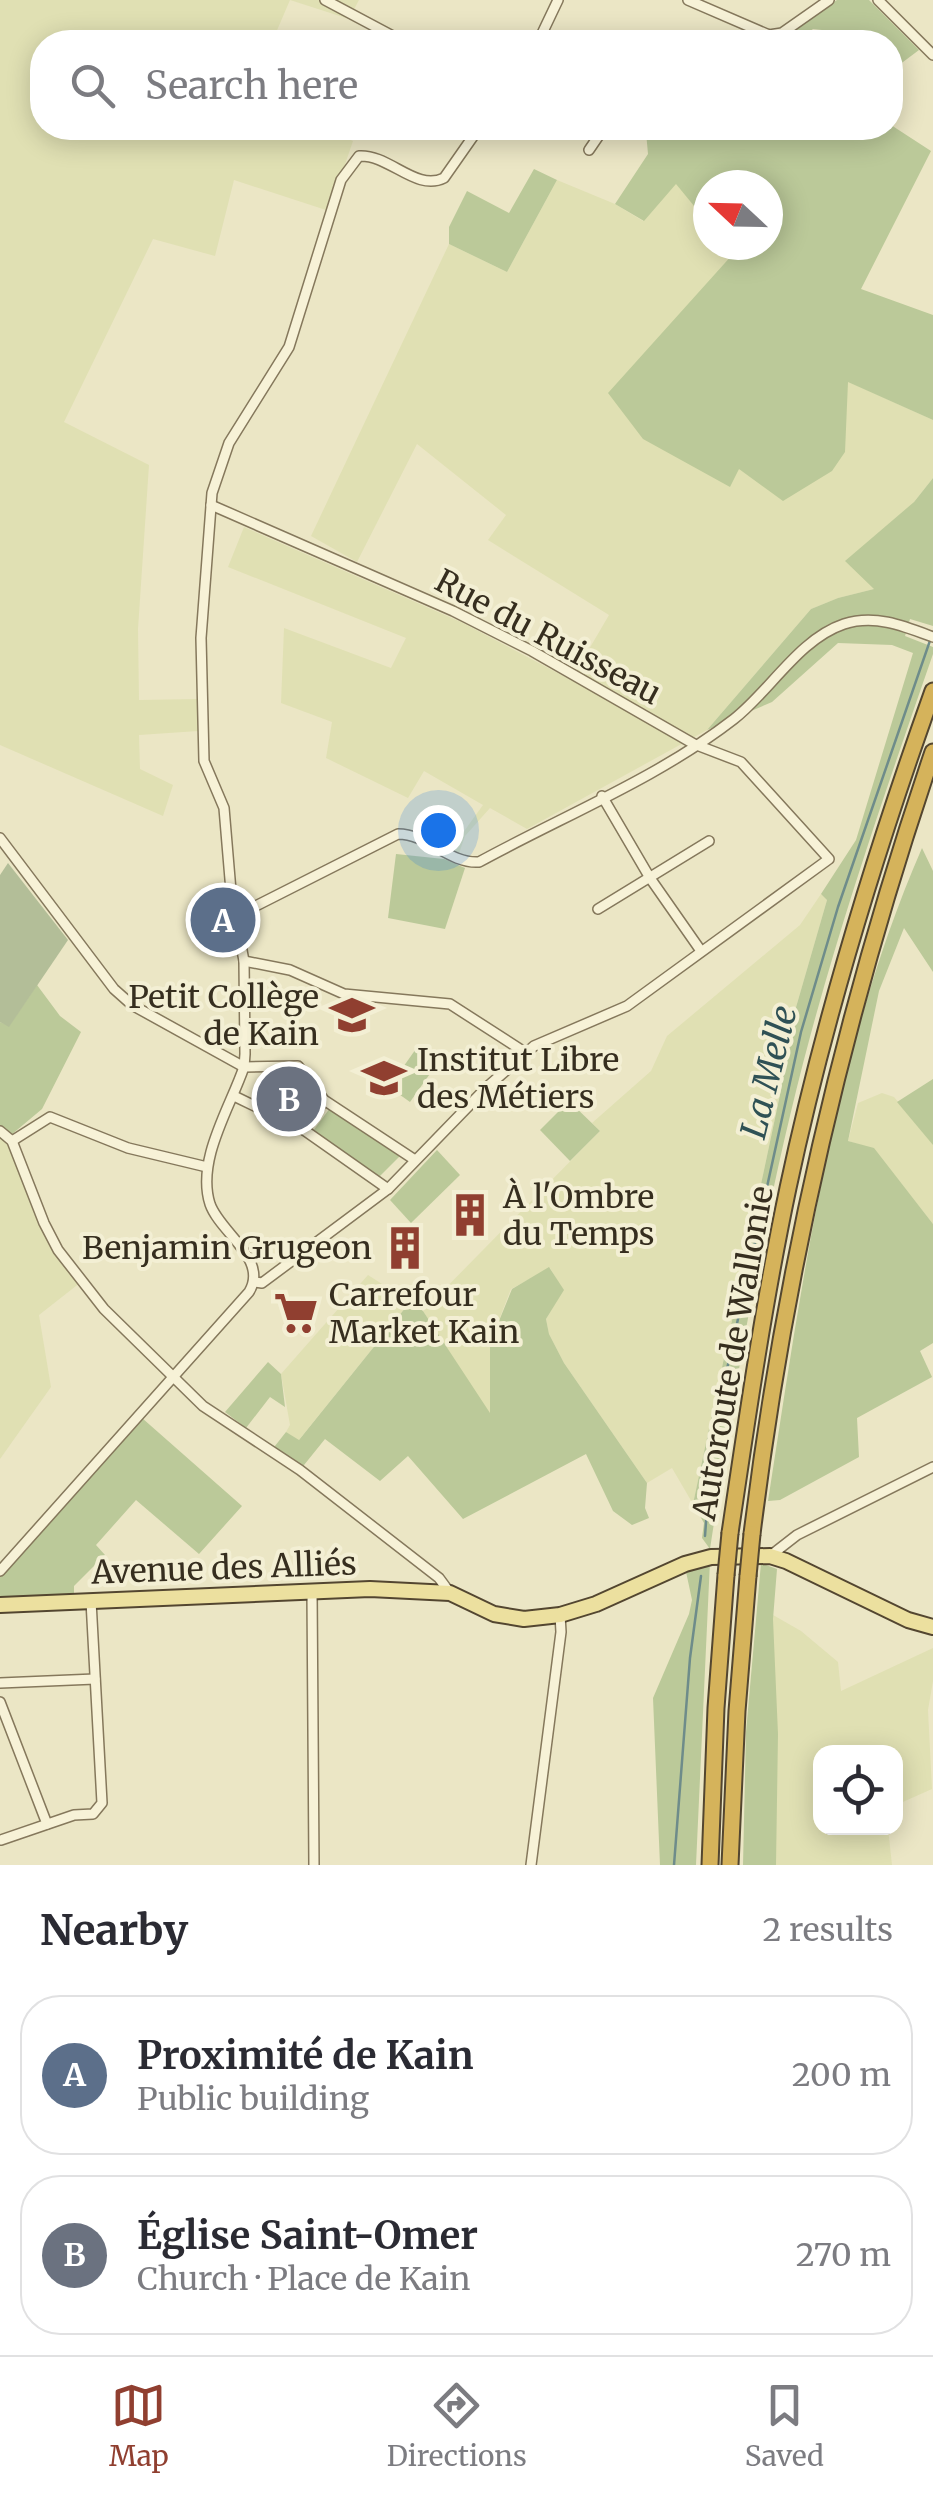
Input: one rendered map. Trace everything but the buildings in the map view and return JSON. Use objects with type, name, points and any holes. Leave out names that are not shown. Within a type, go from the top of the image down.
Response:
[{"type":"highway","name":"Autoroute de Wallonie","points":[[710,1865],[716,1708],[730,1533],[767,1298],[820,1055],[855,926],[933,691]]},
{"type":"highway","name":"Autoroute de Wallonie","points":[[730,1865],[737,1711],[752,1534],[780,1340],[808,1189],[869,951],[933,752]]},
{"type":"main road","points":[[450,1593],[509,1618],[560,1614],[624,1593],[685,1564],[711,1557],[770,1556],[908,1620],[933,1627]]},
{"type":"main road","name":"Avenue des Alliés","points":[[0,1604],[370,1590],[450,1593]]},
{"type":"street","points":[[324,0],[381,30]]},
{"type":"street","points":[[544,30],[558,0]]},
{"type":"street","points":[[688,0],[757,30]]},
{"type":"street","points":[[785,30],[829,0]]},
{"type":"street","points":[[879,0],[933,55]]},
{"type":"street","points":[[0,1570],[255,1282],[252,1265],[211,1207],[208,1167],[244,1067],[244,961],[224,808],[204,761],[201,638],[212,493],[229,443],[289,347],[350,164],[359,156],[370,156],[426,182],[438,181],[471,140]]},
{"type":"street","points":[[590,150],[596,140]]},
{"type":"street","name":"Rue du Ruisseau","points":[[211,505],[453,611],[532,651],[694,744],[740,762],[829,859],[701,951]]},
{"type":"street","points":[[236,916],[398,834],[414,834],[457,859],[476,863],[602,796],[735,718],[812,644],[842,624],[877,619],[933,637]]},
{"type":"street","points":[[255,1282],[262,1283],[388,1189],[526,1053],[548,1039],[627,1006],[701,951],[650,878],[602,796]]},
{"type":"street","points":[[0,838],[114,990],[132,1005],[244,1067],[298,1066],[322,1098],[416,1160]]},
{"type":"street","points":[[598,909],[709,840]]},
{"type":"street","points":[[244,961],[290,970],[344,994],[450,1004],[526,1053]]},
{"type":"street","points":[[234,1096],[304,1130],[388,1189]]},
{"type":"street","points":[[304,1130],[322,1098]]},
{"type":"street","points":[[12,1140],[50,1118],[128,1148],[208,1167]]},
{"type":"street","points":[[0,1131],[12,1140],[58,1250],[104,1309],[204,1406],[335,1496],[439,1578],[450,1593]]},
{"type":"street","points":[[770,1556],[797,1535],[933,1467]]},
{"type":"street","points":[[312,1592],[314,1865]]},
{"type":"street","points":[[1,1840],[74,1816],[93,1814],[102,1804],[91,1601]]},
{"type":"street","points":[[531,1865],[560,1614]]},
{"type":"street","points":[[0,1683],[95,1678]]},
{"type":"street","points":[[0,1702],[48,1824]]},
{"type":"green space","points":[[0,0],[290,0],[277,30],[30,30],[30,140],[353,141],[329,211],[234,180],[215,256],[153,239],[64,422],[149,465],[138,629],[139,700],[197,699],[198,731],[139,735],[140,769],[173,785],[163,816],[0,745]]},
{"type":"green space","points":[[290,0],[359,0],[349,19]]},
{"type":"green space","points":[[837,0],[869,0],[899,30],[813,29],[793,30]]},
{"type":"green space","points":[[903,34],[919,50],[903,62]]},
{"type":"green space","points":[[903,133],[931,151],[861,289],[933,315],[933,420],[848,382],[845,452],[832,471],[783,501],[739,469],[730,487],[643,439],[608,393],[728,260],[783,260],[783,170],[693,170],[693,205],[676,184],[644,221],[615,204],[648,154],[647,140],[903,140]]},
{"type":"green space","points":[[534,169],[557,180],[507,272],[449,244],[449,227],[467,191],[509,213]]},
{"type":"green space","points":[[557,180],[615,204],[643,221],[676,183],[693,204],[693,260],[733,260],[729,487],[738,469],[847,381],[933,420],[933,478],[914,502],[874,589],[811,609],[707,730],[527,829],[490,808],[465,836],[455,865],[444,859],[483,805],[424,771],[408,798],[326,758],[332,722],[281,703],[284,628],[391,668],[406,638],[228,567],[244,527],[461,622],[571,680],[609,615],[488,540],[506,515],[417,444],[357,562],[311,536],[449,244],[507,272]]},
{"type":"green space","points":[[933,478],[933,626],[910,619],[905,636],[933,647],[933,654],[853,892],[794,1100],[753,1292],[710,1549],[702,1538],[704,1523],[693,1504],[781,1090],[775,1080],[827,900],[821,894],[856,840],[913,653],[892,645],[838,643],[772,702],[707,730],[811,609],[874,589],[845,561],[914,502]]},
{"type":"green space","points":[[922,848],[933,871],[933,972],[904,928],[879,991],[848,1141],[874,1148],[933,1224],[933,1343],[920,1351],[932,1377],[857,1418],[859,1457],[780,1500],[768,1501],[808,1252],[843,1087],[891,926]]},
{"type":"green space","points":[[396,854],[444,859],[465,868],[445,929],[388,918]]},
{"type":"green space","points":[[8,863],[68,940],[9,1027],[0,1022],[0,875]]},
{"type":"green space","points":[[821,894],[827,900],[775,1080],[781,1090],[693,1504],[672,1468],[647,1483],[564,1363],[546,1319],[563,1290],[550,1268],[511,1289],[490,1343],[490,1415],[423,1311],[600,1131],[592,1123],[651,1071],[667,1036],[800,925]]},
{"type":"green space","points":[[37,985],[60,1016],[81,1032],[42,1109],[11,1135],[0,1126],[0,1022],[9,1026]]},
{"type":"green space","points":[[418,1046],[439,1061],[410,1102],[389,1087]]},
{"type":"green space","points":[[933,1079],[933,1145],[897,1102]]},
{"type":"green space","points":[[882,1093],[894,1097],[933,1144],[933,1224],[874,1149],[848,1141],[858,1103]]},
{"type":"green space","points":[[569,1101],[600,1131],[570,1161],[540,1130]]},
{"type":"green space","points":[[330,1108],[400,1156],[378,1178],[313,1131]]},
{"type":"green space","points":[[0,1133],[12,1141],[58,1250],[81,1282],[39,1315],[51,1387],[0,1459]]},
{"type":"green space","points":[[437,1150],[460,1175],[411,1223],[390,1200]]},
{"type":"green space","points":[[549,1267],[564,1290],[546,1319],[549,1334],[564,1363],[647,1483],[645,1508],[649,1518],[632,1525],[613,1511],[586,1454],[463,1519],[408,1456],[380,1481],[325,1439],[300,1470],[271,1451],[286,1432],[299,1440],[410,1302],[423,1311],[490,1413],[490,1343],[512,1289]]},
{"type":"green space","points":[[368,1275],[410,1302],[298,1441],[286,1432],[290,1425],[281,1374]]},
{"type":"green space","points":[[268,1362],[281,1374],[285,1407],[270,1397],[246,1428],[225,1412]]},
{"type":"green space","points":[[142,1418],[242,1506],[199,1554],[136,1500],[96,1545],[105,1555],[74,1586],[74,1595],[0,1599],[0,1576]]},
{"type":"green space","points":[[710,1561],[696,1865],[660,1865],[653,1698],[689,1614],[692,1600],[685,1567]]},
{"type":"green space","points":[[761,1563],[777,1569],[773,1619],[778,1734],[776,1865],[743,1865],[746,1732]]},
{"type":"green space","points":[[773,1615],[801,1631],[838,1662],[841,1691],[933,1648],[928,1710],[932,1789],[903,1802],[903,1745],[813,1745],[813,1835],[889,1835],[892,1865],[773,1865]]},
{"type":"waterway","name":"La Melle","points":[[705,1536],[711,1454],[720,1401],[801,1032],[838,907],[933,632]]},
{"type":"waterway","name":"La Melle","points":[[674,1865],[690,1658],[701,1576]]},
{"type":"place","name":"Proximité de Kain","points":[[223,920]]},
{"type":"place","name":"Petit Collège de Kain","points":[[352,1015]]},
{"type":"place","name":"Institut Libre des Métiers","points":[[384,1078]]},
{"type":"place","name":"Église Saint-Omer","points":[[289,1099]]},
{"type":"place","name":"À l'Ombre du Temps","points":[[470,1215]]},
{"type":"place","name":"Benjamin Grugeon","points":[[405,1248]]},
{"type":"place","name":"Carrefour Market Kain","points":[[296,1313]]}]
